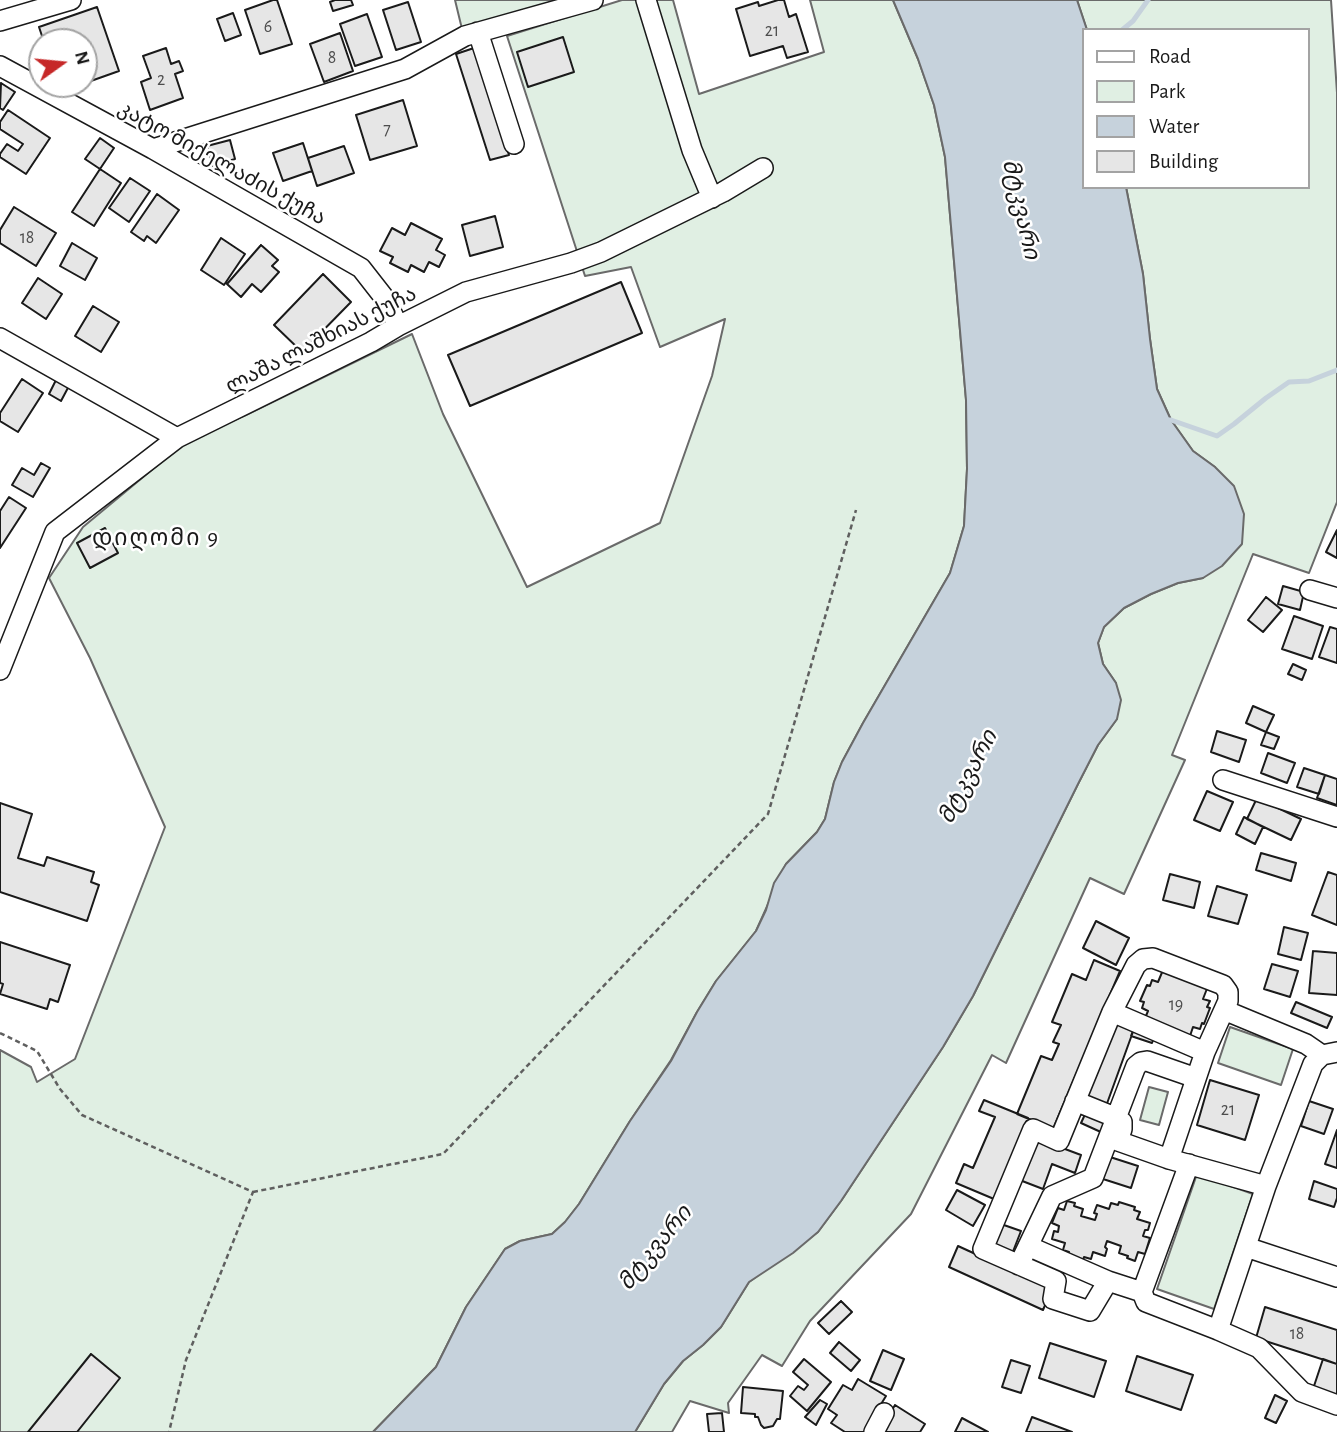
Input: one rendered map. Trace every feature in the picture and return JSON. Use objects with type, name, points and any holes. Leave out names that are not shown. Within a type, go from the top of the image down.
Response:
[{"type":"street","points":[[0,21],[71,0]]},
{"type":"street","points":[[153,149],[405,69],[465,36],[593,0]]},
{"type":"street","points":[[646,0],[692,150],[712,198]]},
{"type":"street","points":[[478,32],[514,144]]},
{"type":"street","name":"კატო მიქელაძის ქუჩა","points":[[0,66],[153,149],[361,268],[386,300],[398,326]]},
{"type":"street","name":"ლაშა ლაშხიას ქუჩა","points":[[2,660],[55,531],[177,438],[466,292],[601,252],[712,198],[763,167]]},
{"type":"street","points":[[0,338],[177,438]]},
{"type":"street","points":[[1310,590],[1337,598]]},
{"type":"street","points":[[1223,780],[1337,817]]},
{"type":"street","points":[[1108,1281],[1090,1311],[1053,1299],[1056,1281],[983,1248],[1033,1129],[1059,1140],[1112,1012],[1136,965],[1143,959],[1153,958],[1223,985],[1228,992],[1224,1010],[1205,1052],[1169,1159]]},
{"type":"street","points":[[1224,1010],[1330,1054]]},
{"type":"street","points":[[1112,1012],[1205,1052]]},
{"type":"street","points":[[1218,1330],[1266,1186],[1313,1063],[1330,1054]]},
{"type":"street","points":[[1019,1265],[1052,1196],[1093,1178],[1136,1066],[1147,1061],[1196,1078]]},
{"type":"street","points":[[1075,1101],[1122,1122],[1118,1141],[1169,1159],[1266,1186]]},
{"type":"street","points":[[1189,1164],[1143,1292],[1146,1301],[1259,1348],[1302,1392],[1337,1405]]},
{"type":"street","points":[[1028,1246],[1108,1281],[1143,1292]]},
{"type":"street","points":[[1246,1247],[1337,1277]]},
{"type":"street","points":[[874,1432],[884,1413]]},
{"type":"path","points":[[0,1034],[37,1051],[60,1089],[82,1115],[253,1192],[443,1154],[768,814],[856,510]]},
{"type":"path","points":[[169,1432],[186,1360],[253,1192]]},
{"type":"green space","points":[[455,0],[563,0],[462,29]]},
{"type":"green space","points":[[622,0],[673,0],[699,94],[824,52],[810,0],[893,0],[934,105],[945,157],[966,400],[967,469],[964,526],[950,573],[842,762],[825,819],[817,832],[786,864],[756,931],[716,981],[671,1060],[579,1204],[552,1234],[520,1241],[505,1249],[466,1307],[436,1367],[373,1432],[0,1432],[0,1050],[31,1067],[37,1082],[75,1059],[165,827],[90,658],[49,578],[83,527],[189,439],[246,415],[412,334],[443,414],[527,587],[660,523],[712,376],[725,319],[660,347],[631,267],[585,276],[507,36]]},
{"type":"green space","points":[[1077,0],[1331,0],[1337,93],[1337,502],[1309,573],[1253,554],[1172,755],[1185,760],[1124,894],[1090,878],[1006,1063],[992,1055],[911,1214],[810,1321],[782,1366],[762,1355],[728,1403],[729,1413],[690,1401],[672,1432],[635,1432],[664,1384],[683,1361],[721,1327],[749,1282],[818,1232],[943,1047],[973,996],[1098,745],[1117,719],[1116,683],[1103,664],[1098,643],[1104,627],[1124,608],[1151,594],[1178,583],[1203,578],[1215,467],[1193,451],[1171,420],[1157,389],[1143,274],[1126,189],[1309,189],[1309,28],[1086,28]]},
{"type":"green space","points":[[1230,1027],[1293,1049],[1281,1085],[1218,1063]]},
{"type":"green space","points":[[1149,1087],[1168,1092],[1159,1125],[1140,1120]]},
{"type":"green space","points":[[1197,1174],[1253,1194],[1214,1309],[1157,1289]]},
{"type":"water","name":"მტკვარი","points":[[893,0],[1077,0],[1086,28],[1082,28],[1082,189],[1126,189],[1143,274],[1157,389],[1171,420],[1193,451],[1215,467],[1234,486],[1244,514],[1242,544],[1222,566],[1203,578],[1178,583],[1151,594],[1124,608],[1104,627],[1098,643],[1103,664],[1116,683],[1121,700],[1117,719],[1098,745],[973,996],[943,1047],[818,1232],[793,1253],[749,1282],[721,1327],[683,1361],[664,1384],[635,1432],[373,1432],[436,1367],[466,1307],[505,1249],[520,1241],[552,1234],[579,1204],[671,1061],[716,981],[756,931],[774,883],[786,864],[817,832],[825,819],[842,762],[950,573],[964,526],[966,400],[945,157],[934,105]]},
{"type":"building","points":[[277,0],[292,44],[260,54],[245,10]]},
{"type":"building","points":[[351,0],[353,5],[333,11],[330,2]]},
{"type":"building","points":[[784,0],[789,17],[796,14],[808,52],[787,58],[783,46],[750,56],[736,9],[758,2],[759,6]]},
{"type":"building","points":[[408,2],[421,42],[396,50],[383,10]]},
{"type":"building","points":[[97,7],[119,71],[98,78],[98,28],[39,27]]},
{"type":"building","points":[[233,13],[241,35],[225,41],[217,19]]},
{"type":"building","points":[[367,14],[382,57],[355,66],[340,24]]},
{"type":"building","points":[[340,33],[353,71],[324,82],[310,44]]},
{"type":"building","points":[[563,37],[574,72],[528,87],[517,52]]},
{"type":"building","points":[[166,48],[171,64],[179,61],[183,71],[175,74],[183,98],[150,110],[141,82],[151,78],[143,56]]},
{"type":"building","points":[[474,48],[509,155],[490,160],[456,54]]},
{"type":"building","points":[[1,83],[15,92],[3,110],[0,108]]},
{"type":"building","points":[[403,100],[417,146],[370,160],[356,115]]},
{"type":"building","points":[[8,110],[50,138],[26,174],[0,157],[7,144],[18,151],[23,144],[0,129],[0,122]]},
{"type":"building","points":[[100,138],[114,148],[100,169],[85,159]]},
{"type":"building","points":[[230,140],[235,159],[212,166],[207,146]]},
{"type":"building","points":[[303,143],[312,171],[283,181],[273,153]]},
{"type":"building","points":[[344,146],[354,173],[317,186],[308,158]]},
{"type":"building","points":[[100,169],[121,183],[94,226],[72,212]]},
{"type":"building","points":[[130,178],[150,191],[129,222],[109,208]]},
{"type":"building","points":[[157,194],[179,210],[156,243],[147,236],[144,241],[131,232]]},
{"type":"building","points":[[14,207],[56,233],[36,266],[0,243],[0,230]]},
{"type":"building","points":[[495,216],[503,247],[470,256],[462,225]]},
{"type":"building","points":[[411,223],[442,239],[436,250],[445,255],[439,267],[429,262],[424,272],[411,265],[408,272],[390,263],[393,257],[380,251],[392,228],[405,235]]},
{"type":"building","points":[[221,238],[245,254],[224,285],[201,270]]},
{"type":"building","points":[[72,243],[97,258],[85,280],[60,266]]},
{"type":"building","points":[[261,245],[278,260],[272,266],[279,272],[261,292],[252,284],[241,297],[227,284]]},
{"type":"building","points":[[323,274],[351,302],[302,352],[274,325]]},
{"type":"building","points":[[38,278],[62,294],[46,319],[22,303]]},
{"type":"building","points":[[621,282],[642,333],[470,406],[448,355]]},
{"type":"building","points":[[93,306],[119,322],[101,352],[75,336]]},
{"type":"building","points":[[57,378],[70,384],[61,401],[49,394]]},
{"type":"building","points":[[22,379],[43,393],[18,432],[0,421],[0,413]]},
{"type":"building","points":[[41,463],[50,468],[33,497],[12,485],[22,468],[34,475]]},
{"type":"building","points":[[9,497],[26,508],[0,548],[0,511]]},
{"type":"building","points":[[105,528],[118,553],[90,568],[77,543]]},
{"type":"building","points":[[1337,530],[1337,558],[1326,552]]},
{"type":"building","points":[[1283,586],[1304,592],[1300,610],[1278,604]]},
{"type":"building","points":[[1266,597],[1282,610],[1263,632],[1248,620]]},
{"type":"building","points":[[1294,616],[1323,626],[1312,659],[1282,649]]},
{"type":"building","points":[[1330,627],[1337,629],[1337,663],[1319,657]]},
{"type":"building","points":[[1293,664],[1306,670],[1302,680],[1288,674]]},
{"type":"building","points":[[1253,706],[1274,715],[1266,732],[1246,723]]},
{"type":"building","points":[[1217,731],[1246,740],[1239,762],[1211,752]]},
{"type":"building","points":[[1266,732],[1279,737],[1274,749],[1261,745]]},
{"type":"building","points":[[1268,753],[1295,763],[1287,783],[1261,773]]},
{"type":"building","points":[[1304,768],[1325,775],[1319,794],[1297,787]]},
{"type":"building","points":[[1325,775],[1337,779],[1337,805],[1317,798]]},
{"type":"building","points":[[1207,791],[1233,802],[1220,831],[1194,820]]},
{"type":"building","points":[[1257,798],[1301,819],[1291,840],[1247,819]]},
{"type":"building","points":[[0,803],[32,814],[18,858],[44,866],[47,857],[94,872],[91,882],[99,885],[87,921],[0,892]]},
{"type":"building","points":[[1244,817],[1263,827],[1255,844],[1236,834]]},
{"type":"building","points":[[1261,853],[1296,863],[1291,881],[1256,870]]},
{"type":"building","points":[[1328,872],[1337,875],[1337,925],[1312,915]]},
{"type":"building","points":[[1170,874],[1200,882],[1194,908],[1163,900]]},
{"type":"building","points":[[1217,886],[1247,895],[1238,924],[1208,916]]},
{"type":"building","points":[[1096,921],[1129,938],[1116,965],[1083,948]]},
{"type":"building","points":[[1284,927],[1308,933],[1301,960],[1278,954]]},
{"type":"building","points":[[0,942],[70,965],[58,1002],[50,999],[47,1009],[0,994],[3,984],[0,983]]},
{"type":"building","points":[[1313,951],[1337,953],[1337,995],[1309,993]]},
{"type":"building","points":[[1094,960],[1120,971],[1053,1129],[1017,1114],[1041,1056],[1052,1060],[1059,1044],[1053,1042],[1061,1025],[1052,1022],[1072,974],[1086,980]]},
{"type":"building","points":[[1272,964],[1298,971],[1290,997],[1264,989]]},
{"type":"building","points":[[1163,970],[1208,986],[1203,999],[1210,1001],[1207,1007],[1210,1008],[1204,1024],[1202,1023],[1200,1029],[1193,1027],[1189,1039],[1143,1023],[1148,1011],[1142,1008],[1144,1002],[1140,1001],[1147,985],[1150,986],[1152,980],[1158,982]]},
{"type":"building","points":[[1296,1002],[1332,1017],[1327,1028],[1291,1013]]},
{"type":"building","points":[[1113,1022],[1134,1029],[1105,1109],[1084,1102]]},
{"type":"building","points":[[1135,1025],[1156,1032],[1152,1043],[1131,1036]]},
{"type":"building","points":[[1210,1080],[1259,1095],[1245,1140],[1197,1125]]},
{"type":"building","points":[[984,1100],[1028,1118],[994,1199],[956,1183],[964,1164],[973,1168],[995,1117],[979,1111]]},
{"type":"building","points":[[1309,1101],[1333,1109],[1324,1134],[1301,1126]]},
{"type":"building","points":[[1088,1108],[1110,1118],[1103,1133],[1081,1123]]},
{"type":"building","points":[[1337,1130],[1337,1168],[1325,1164]]},
{"type":"building","points":[[1033,1137],[1081,1155],[1075,1173],[1052,1164],[1043,1189],[1017,1179]]},
{"type":"building","points":[[1110,1157],[1138,1166],[1131,1188],[1103,1179]]},
{"type":"building","points":[[1314,1181],[1337,1189],[1334,1207],[1309,1199]]},
{"type":"building","points":[[957,1190],[985,1205],[973,1226],[946,1210]]},
{"type":"building","points":[[1067,1201],[1083,1209],[1081,1216],[1095,1220],[1097,1205],[1109,1209],[1111,1203],[1118,1205],[1119,1202],[1135,1207],[1134,1210],[1140,1212],[1137,1219],[1150,1223],[1143,1236],[1150,1238],[1145,1254],[1138,1252],[1135,1261],[1119,1253],[1121,1246],[1107,1241],[1105,1256],[1093,1252],[1091,1259],[1084,1257],[1083,1260],[1068,1255],[1069,1252],[1063,1250],[1065,1243],[1052,1239],[1059,1226],[1052,1223],[1058,1208],[1064,1210]]},
{"type":"building","points":[[1001,1224],[1021,1231],[1012,1254],[992,1247]]},
{"type":"building","points":[[958,1246],[1052,1289],[1043,1310],[949,1267]]},
{"type":"building","points":[[841,1301],[852,1312],[829,1334],[818,1323]]},
{"type":"building","points":[[1265,1307],[1337,1330],[1337,1364],[1256,1338]]},
{"type":"building","points":[[839,1342],[860,1360],[851,1371],[830,1353]]},
{"type":"building","points":[[1050,1343],[1106,1361],[1094,1397],[1039,1378]]},
{"type":"building","points":[[883,1350],[904,1359],[891,1390],[870,1381]]},
{"type":"building","points":[[91,1354],[120,1378],[77,1432],[28,1432]]},
{"type":"building","points":[[1137,1356],[1193,1375],[1181,1410],[1126,1391]]},
{"type":"building","points":[[804,1359],[831,1382],[807,1411],[790,1396],[798,1386],[804,1390],[808,1385],[793,1372]]},
{"type":"building","points":[[1323,1359],[1337,1364],[1337,1397],[1313,1389]]},
{"type":"building","points":[[1011,1360],[1030,1366],[1021,1393],[1002,1387]]},
{"type":"building","points":[[858,1379],[886,1396],[864,1432],[845,1432],[831,1423],[837,1415],[828,1409],[843,1385],[852,1390]]},
{"type":"building","points":[[743,1387],[783,1391],[780,1419],[777,1419],[773,1426],[764,1428],[755,1414],[741,1413]]},
{"type":"building","points":[[1275,1395],[1287,1401],[1276,1423],[1265,1418]]},
{"type":"building","points":[[820,1400],[827,1404],[816,1425],[805,1417]]},
{"type":"building","points":[[895,1405],[925,1424],[920,1432],[879,1432]]},
{"type":"building","points":[[722,1413],[724,1432],[709,1432],[707,1414]]},
{"type":"building","points":[[1032,1417],[1072,1432],[1026,1432]]},
{"type":"building","points":[[962,1418],[988,1432],[955,1432]]},
{"type":"waterway","points":[[1124,28],[1148,0]]},
{"type":"waterway","points":[[1163,420],[1171,420],[1217,436],[1289,382],[1309,381],[1337,370]]},
{"type":"district","name":"დიღომი 9","points":[[156,538]]}]
